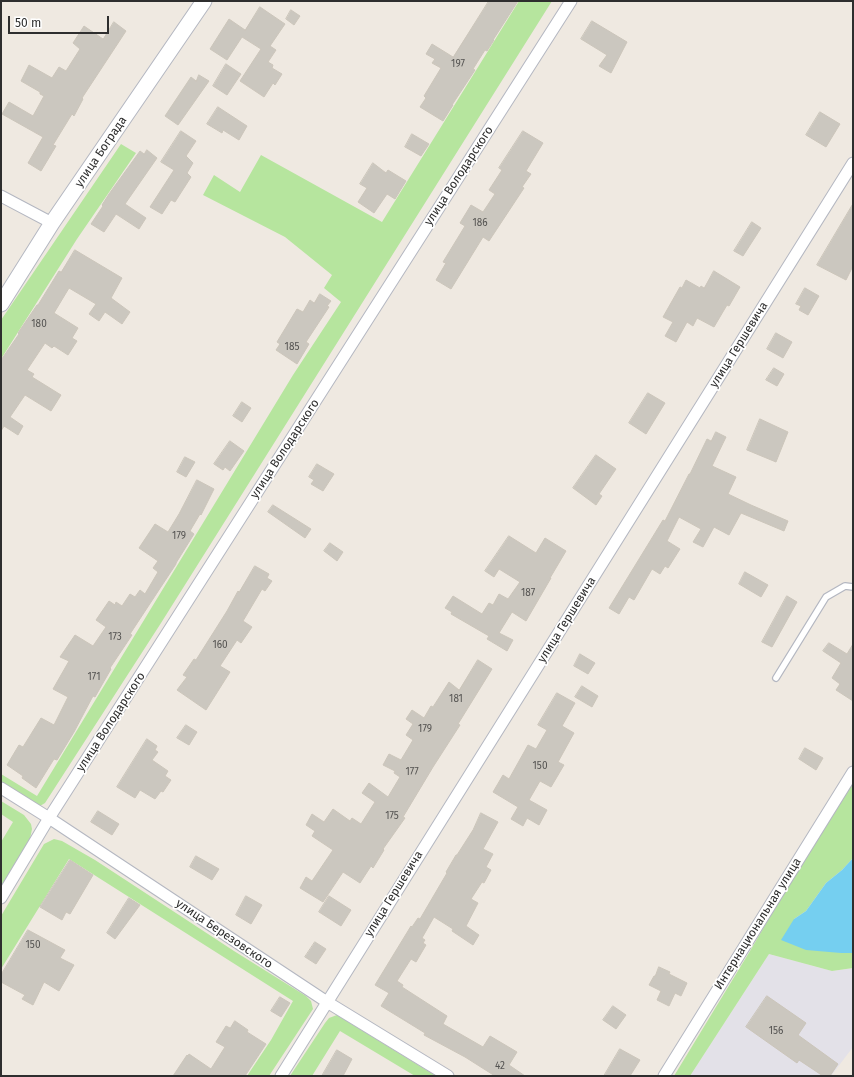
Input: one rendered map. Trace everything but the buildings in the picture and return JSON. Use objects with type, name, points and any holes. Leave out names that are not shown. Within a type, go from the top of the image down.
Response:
[{"type":"street","name":"улица Бограда","points":[[1,304],[52,223],[204,1]]},
{"type":"street","name":"улица Володарского","points":[[1,898],[49,818],[571,1]]},
{"type":"street","name":"улица Гершевича","points":[[280,1076],[853,163]]},
{"type":"street","points":[[1,196],[52,223]]},
{"type":"street","name":"Интернациональная улица","points":[[664,1076],[853,772]]},
{"type":"street","name":"улица Березовского","points":[[1,788],[49,818],[327,1002],[448,1076]]},
{"type":"lane","points":[[776,678],[826,597],[845,586],[853,587]]},
{"type":"shaded area","points":[[769,954],[832,971],[853,968],[853,1047],[831,1076],[690,1076]]},
{"type":"green space","points":[[519,1],[552,1],[161,623],[45,803],[40,806],[33,805],[1,784],[1,774],[37,796],[293,375],[341,302],[324,288],[332,275],[285,237],[203,195],[214,175],[240,192],[261,155],[382,222]]},
{"type":"green space","points":[[121,144],[136,153],[77,239],[1,359],[1,320]]},
{"type":"green space","points":[[853,774],[853,858],[842,870],[826,883],[806,911],[794,919],[841,953],[853,953],[853,968],[832,971],[769,954],[690,1076],[674,1076],[750,951]]},
{"type":"green space","points":[[1,801],[24,815],[31,824],[32,829],[30,839],[1,889],[1,842],[13,822],[1,814]]},
{"type":"green space","points":[[54,839],[62,841],[95,860],[306,996],[311,1001],[313,1009],[269,1076],[247,1076],[271,1040],[293,1001],[69,859],[1,969],[1,916],[44,844]]},
{"type":"green space","points":[[337,1015],[436,1076],[415,1076],[340,1031],[312,1076],[290,1076],[325,1023],[329,1018]]},
{"type":"water","points":[[853,858],[853,953],[806,950],[781,940],[794,919],[806,911],[826,883],[842,870]]}]
